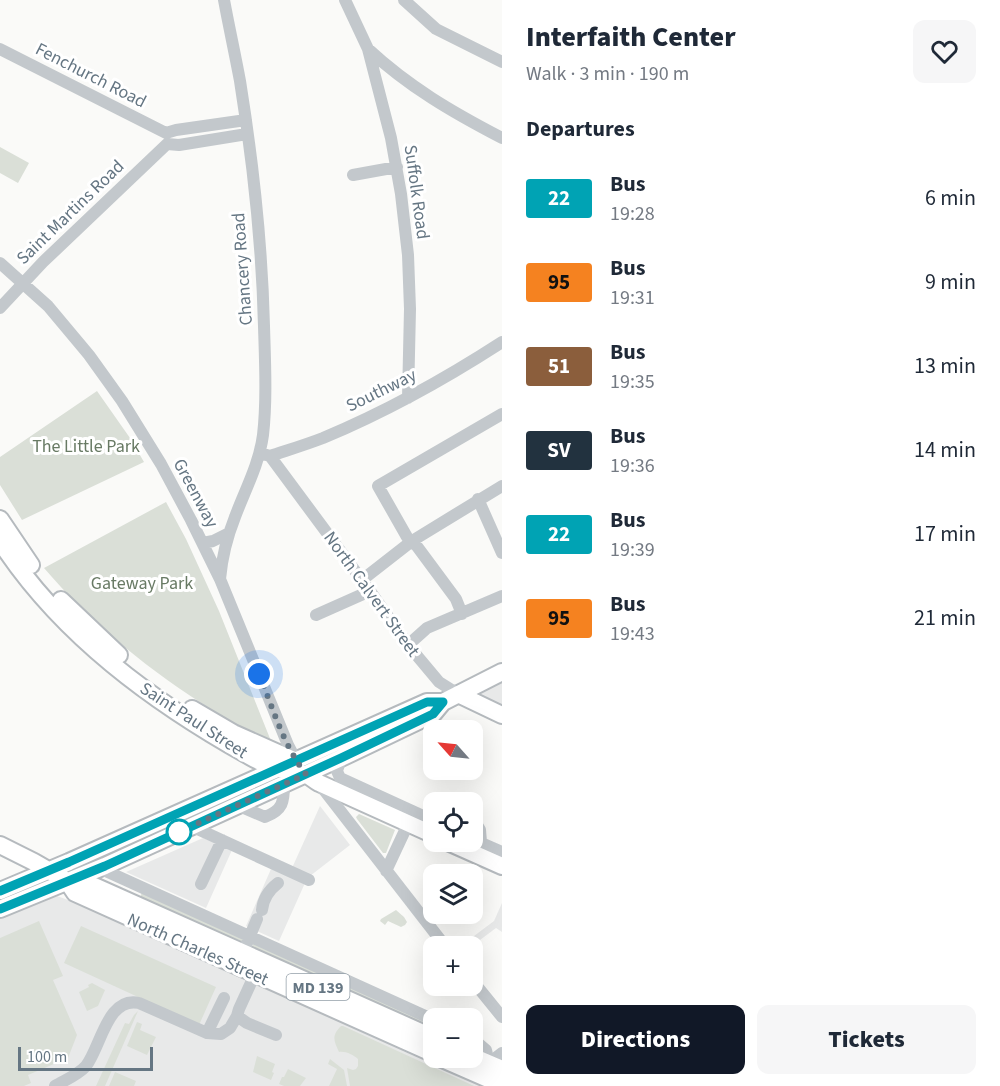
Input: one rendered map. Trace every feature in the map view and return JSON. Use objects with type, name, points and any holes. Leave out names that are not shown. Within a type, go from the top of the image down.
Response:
[{"type":"main road","name":"Saint Paul Street","points":[[0,519],[23,555],[65,605],[134,668],[169,694],[202,716],[307,773],[423,822]]},
{"type":"main road","name":"Saint Paul Street","points":[[0,541],[52,608],[82,637],[133,681],[167,706],[260,762],[285,788]]},
{"type":"main road","points":[[0,909],[105,866],[237,805],[285,788],[427,702],[450,698],[502,672]]},
{"type":"main road","points":[[307,773],[433,714],[450,698]]},
{"type":"main road","name":"North Calvert Street","points":[[450,698],[502,715]]},
{"type":"main road","points":[[0,891],[49,870],[285,788]]},
{"type":"main road","name":"North Charles Street","points":[[0,845],[67,881],[92,885],[423,1033]]},
{"type":"main road","points":[[470,852],[502,866]]},
{"type":"main road","name":"North Charles Street","points":[[67,881],[75,893],[423,1049]]},
{"type":"main road","points":[[483,1059],[498,1062]]},
{"type":"main road","points":[[464,1068],[502,1085]]},
{"type":"street","name":"Chancery Road","points":[[220,579],[229,533],[265,454],[263,283],[257,207],[246,120],[224,0]]},
{"type":"street","name":"Suffolk Road","points":[[345,0],[368,49],[397,167],[408,255],[410,334],[408,398]]},
{"type":"street","points":[[404,0],[436,28],[502,62]]},
{"type":"street","points":[[368,49],[423,93],[502,138]]},
{"type":"street","name":"Fenchurch Road","points":[[0,50],[167,139]]},
{"type":"street","points":[[246,120],[176,130],[167,139],[179,145],[248,134]]},
{"type":"street","name":"Saint Martins Road","points":[[0,308],[167,139]]},
{"type":"street","points":[[353,175],[397,167]]},
{"type":"street","name":"Greenway","points":[[0,263],[48,306],[103,373],[122,401],[161,464],[203,543],[307,773],[353,825],[438,936]]},
{"type":"street","name":"Southway","points":[[265,454],[322,438],[408,398],[472,362],[502,342]]},
{"type":"street","points":[[462,614],[456,599],[418,547],[406,536],[378,486],[502,414]]},
{"type":"street","name":"North Calvert Street","points":[[265,454],[450,698]]},
{"type":"street","points":[[362,580],[412,541],[502,486]]},
{"type":"street","points":[[478,500],[502,553]]},
{"type":"street","points":[[203,543],[229,533]]},
{"type":"street","points":[[316,615],[370,591]]},
{"type":"street","points":[[408,645],[427,628],[502,596]]},
{"type":"street","points":[[341,758],[337,771],[340,778],[423,821]]},
{"type":"street","points":[[191,826],[309,880]]},
{"type":"street","points":[[386,871],[423,827]]},
{"type":"street","points":[[201,884],[222,840]]},
{"type":"street","points":[[483,844],[502,852]]},
{"type":"street","name":"North Charles Street","points":[[105,866],[108,872],[423,1015]]},
{"type":"street","points":[[242,953],[260,915],[261,907],[270,890],[278,883]]},
{"type":"street","points":[[55,1086],[78,1073],[87,1064],[113,1013],[122,1004],[139,1003],[207,1033],[221,1034],[230,1028],[237,1016],[255,974]]},
{"type":"street","points":[[327,991],[334,975]]},
{"type":"street","points":[[483,994],[502,1017]]},
{"type":"street","points":[[207,1033],[224,998]]},
{"type":"street","points":[[237,1016],[247,1023],[276,1035]]},
{"type":"street","points":[[221,1034],[225,1047]]},
{"type":"street","points":[[483,1047],[498,1062]]},
{"type":"shaded area","points":[[502,681],[502,707],[480,697],[480,690]]},
{"type":"shaded area","points":[[320,806],[350,845],[310,876],[292,868]]},
{"type":"shaded area","points":[[203,838],[232,850],[206,908],[126,872]]},
{"type":"shaded area","points":[[271,869],[305,883],[279,941],[246,926]]},
{"type":"shaded area","points":[[57,896],[423,1059],[423,1068],[444,1068],[484,1086],[0,1086],[0,919]]},
{"type":"shaded area","points":[[502,903],[502,932],[496,928],[483,938],[474,936],[494,921]]},
{"type":"green space","points":[[0,147],[29,163],[18,183],[0,173]]},
{"type":"green space","name":"The Little Park","points":[[97,391],[144,462],[22,520],[0,485],[0,457]]},
{"type":"green space","name":"Gateway Park","points":[[166,502],[186,539],[219,611],[271,741],[220,715],[145,664],[82,609],[44,568]]},
{"type":"green space","points":[[359,814],[395,830],[386,853],[383,853],[357,819]]},
{"type":"green space","points":[[142,892],[244,938],[242,943],[140,898]]},
{"type":"green space","points":[[396,910],[407,922],[405,925],[401,927],[388,921],[385,925],[380,921],[381,919]]},
{"type":"green space","points":[[39,921],[63,976],[53,980],[77,1035],[68,1058],[28,1075],[31,1083],[24,1086],[0,1086],[0,938]]},
{"type":"green space","points":[[81,926],[216,987],[199,1025],[64,963]]},
{"type":"green space","points":[[253,943],[327,976],[324,981],[252,948]]},
{"type":"green space","points":[[92,983],[105,990],[98,1006],[87,1011],[79,992]]},
{"type":"green space","points":[[345,984],[423,1019],[423,1025],[344,989]]},
{"type":"green space","points":[[138,1011],[105,1086],[96,1086],[125,1023],[129,1024]]},
{"type":"green space","points":[[137,1022],[142,1024],[140,1030],[156,1037],[147,1055],[127,1046]]},
{"type":"green space","points":[[343,1026],[423,1063],[423,1068],[435,1068],[474,1086],[350,1086],[347,1068],[356,1069],[358,1059],[339,1052],[334,1039]]},
{"type":"green space","points":[[257,1056],[275,1064],[271,1080],[253,1072]]},
{"type":"green space","points":[[330,1059],[344,1070],[347,1086],[329,1086],[337,1069],[328,1064]]},
{"type":"green space","points":[[288,1069],[306,1078],[300,1086],[279,1084]]},
{"type":"green space","points":[[115,1072],[136,1081],[134,1086],[109,1086]]},
{"type":"bus line","name":"22","points":[[0,891],[427,702],[443,702],[433,714],[341,758],[105,866],[0,909]]},
{"type":"route","points":[[179,832],[306,774],[288,745],[259,674]]}]
